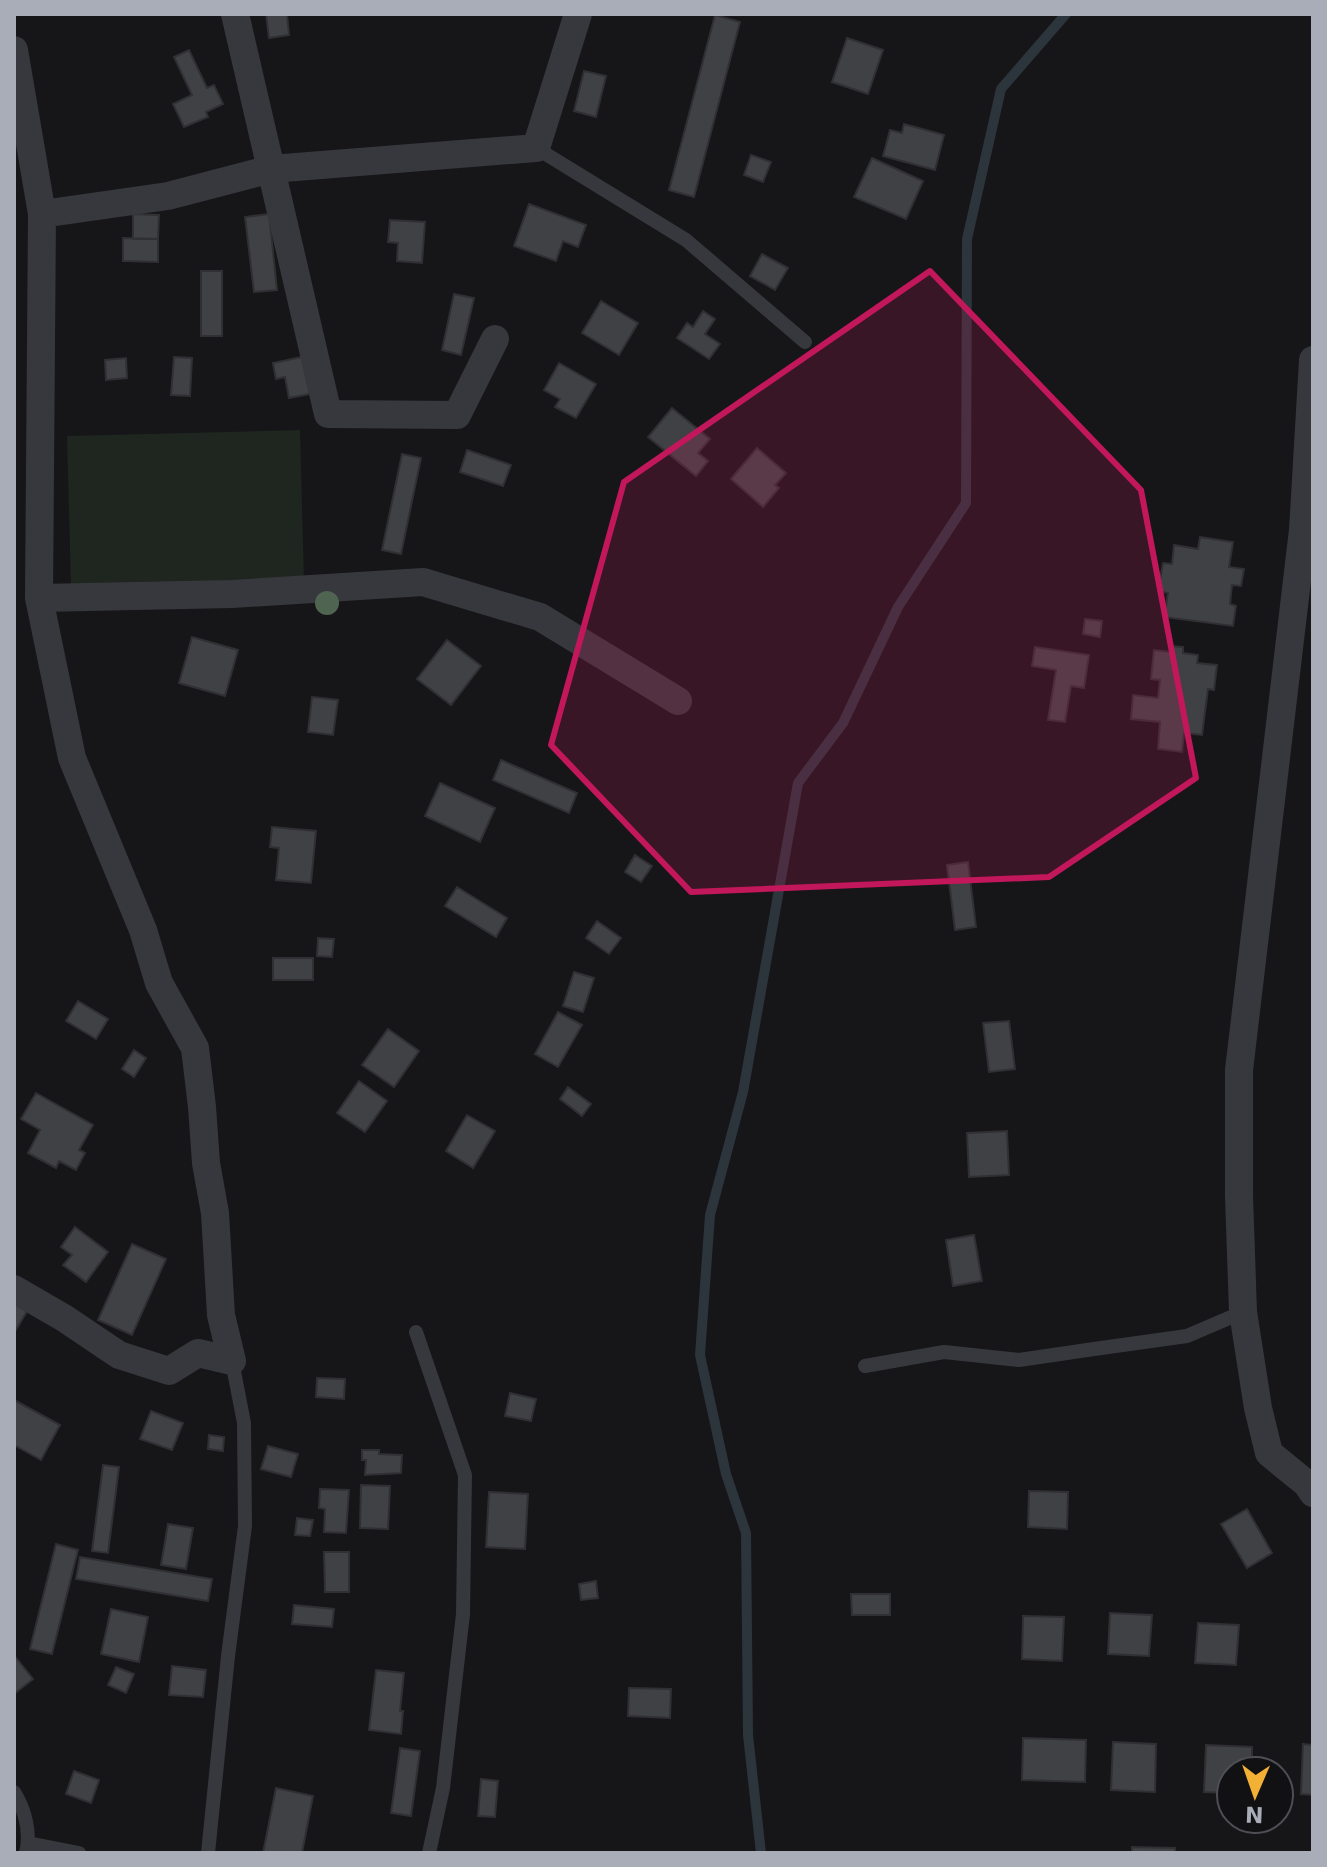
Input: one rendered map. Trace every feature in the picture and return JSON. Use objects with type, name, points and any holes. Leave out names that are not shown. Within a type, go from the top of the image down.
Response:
[{"type":"street","points":[[235,14],[328,414],[457,415],[495,339]]},
{"type":"street","points":[[42,214],[168,196],[271,169],[536,148],[578,14]]},
{"type":"street","points":[[14,50],[42,214],[39,598],[72,758],[143,930],[159,983],[195,1048],[206,1163],[215,1213],[221,1315],[232,1361],[198,1353],[169,1371],[119,1355],[14,1289]]},
{"type":"street","points":[[1313,360],[1303,530],[1239,1070],[1243,1312],[1258,1408],[1269,1453],[1307,1484],[1313,1493]]},
{"type":"street","points":[[39,598],[232,594],[423,582],[540,617],[678,701]]},
{"type":"lane","points":[[536,148],[686,240],[805,342]]},
{"type":"lane","points":[[865,1366],[944,1352],[1019,1360],[1141,1343],[1187,1336],[1243,1312]]},
{"type":"lane","points":[[416,1332],[465,1475],[463,1614],[443,1788],[429,1853]]},
{"type":"lane","points":[[208,1853],[245,1526],[244,1423],[232,1361]]},
{"type":"lane","points":[[14,1792],[24,1808],[27,1848],[79,1853]]},
{"type":"highlighted area","points":[[930,271],[1141,490],[1196,778],[1049,877],[691,892],[551,745],[624,482]]},
{"type":"shaded area","points":[[300,430],[304,581],[71,587],[67,436]]},
{"type":"building","points":[[266,14],[287,14],[289,35],[269,38]]},
{"type":"building","points":[[715,15],[740,22],[694,197],[669,190]]},
{"type":"building","points":[[847,38],[883,50],[868,94],[832,82]]},
{"type":"building","points":[[189,50],[207,88],[214,85],[223,104],[206,112],[208,117],[184,127],[173,104],[192,95],[174,57]]},
{"type":"building","points":[[584,71],[606,76],[596,117],[574,111]]},
{"type":"building","points":[[904,124],[944,135],[935,170],[883,156],[890,130],[902,133]]},
{"type":"building","points":[[751,155],[771,162],[763,182],[744,175]]},
{"type":"building","points":[[872,158],[923,181],[906,219],[854,197]]},
{"type":"building","points":[[529,204],[586,225],[578,247],[563,241],[556,261],[514,246]]},
{"type":"building","points":[[133,214],[159,215],[158,239],[133,239]]},
{"type":"building","points":[[269,214],[277,290],[254,292],[245,217]]},
{"type":"building","points":[[390,220],[425,222],[422,263],[397,261],[398,243],[388,242]]},
{"type":"building","points":[[123,238],[158,239],[158,262],[123,261]]},
{"type":"building","points":[[762,254],[788,268],[775,290],[750,276]]},
{"type":"building","points":[[201,271],[222,271],[222,336],[201,336]]},
{"type":"building","points":[[454,294],[474,298],[461,355],[442,350]]},
{"type":"building","points":[[601,301],[638,323],[619,355],[582,333]]},
{"type":"building","points":[[703,311],[715,319],[705,334],[720,344],[709,359],[677,338],[687,323],[693,327]]},
{"type":"building","points":[[174,357],[192,358],[190,396],[171,395]]},
{"type":"building","points":[[302,357],[310,394],[289,398],[285,377],[276,379],[273,363]]},
{"type":"building","points":[[126,358],[127,378],[106,380],[105,360]]},
{"type":"building","points":[[559,363],[596,384],[576,418],[555,407],[560,399],[544,390]]},
{"type":"building","points":[[672,408],[710,439],[698,453],[708,461],[696,476],[648,437]]},
{"type":"building","points":[[757,448],[786,473],[775,485],[779,488],[763,507],[731,479]]},
{"type":"building","points":[[467,450],[511,465],[503,486],[460,472]]},
{"type":"building","points":[[402,454],[421,458],[401,554],[382,550]]},
{"type":"building","points":[[1200,537],[1233,542],[1229,567],[1244,569],[1241,586],[1232,585],[1230,604],[1236,606],[1233,626],[1164,617],[1168,593],[1158,591],[1163,563],[1172,564],[1174,545],[1198,549]]},
{"type":"building","points":[[1085,619],[1102,621],[1100,637],[1083,634]]},
{"type":"building","points":[[192,637],[238,650],[225,696],[179,683]]},
{"type":"building","points":[[447,640],[481,666],[451,705],[417,679]]},
{"type":"building","points":[[1171,646],[1183,647],[1183,653],[1198,655],[1197,663],[1217,665],[1214,690],[1208,689],[1202,735],[1184,733],[1182,752],[1158,749],[1160,722],[1131,719],[1133,695],[1158,698],[1160,680],[1151,679],[1154,650],[1171,652]]},
{"type":"building","points":[[1035,647],[1089,655],[1084,688],[1071,686],[1065,722],[1048,720],[1056,670],[1032,666]]},
{"type":"building","points":[[312,697],[338,700],[333,735],[308,732]]},
{"type":"building","points":[[501,760],[577,793],[569,813],[493,780]]},
{"type":"building","points":[[440,783],[495,808],[480,842],[425,816]]},
{"type":"building","points":[[272,827],[316,831],[311,883],[276,880],[279,848],[270,847]]},
{"type":"building","points":[[635,855],[652,866],[641,882],[625,872]]},
{"type":"building","points":[[968,862],[976,927],[955,930],[947,865]]},
{"type":"building","points":[[457,887],[507,918],[496,937],[445,906]]},
{"type":"building","points":[[597,921],[621,938],[609,954],[586,938]]},
{"type":"building","points":[[318,938],[334,939],[332,957],[317,956]]},
{"type":"building","points":[[273,958],[313,958],[313,980],[273,980]]},
{"type":"building","points":[[574,972],[594,978],[583,1012],[563,1006]]},
{"type":"building","points":[[78,1001],[108,1019],[96,1039],[66,1021]]},
{"type":"building","points":[[558,1012],[582,1025],[558,1067],[535,1054]]},
{"type":"building","points":[[1009,1021],[1015,1069],[989,1072],[983,1023]]},
{"type":"building","points":[[388,1029],[419,1051],[394,1087],[362,1065]]},
{"type":"building","points":[[134,1050],[146,1058],[134,1077],[122,1069]]},
{"type":"building","points":[[359,1081],[387,1101],[365,1132],[337,1113]]},
{"type":"building","points":[[568,1087],[591,1104],[582,1116],[560,1099]]},
{"type":"building","points":[[36,1093],[93,1125],[79,1150],[85,1153],[76,1170],[59,1161],[56,1168],[28,1153],[40,1130],[21,1119]]},
{"type":"building","points":[[467,1115],[495,1131],[473,1168],[446,1151]]},
{"type":"building","points":[[1007,1131],[1009,1175],[969,1177],[967,1133]]},
{"type":"building","points":[[75,1227],[108,1252],[86,1282],[63,1265],[72,1255],[61,1247]]},
{"type":"building","points":[[974,1235],[982,1281],[953,1286],[946,1240]]},
{"type":"building","points":[[132,1244],[166,1259],[132,1335],[98,1320]]},
{"type":"building","points":[[14,1300],[29,1308],[16,1330],[14,1329]]},
{"type":"building","points":[[317,1378],[345,1379],[344,1399],[316,1397]]},
{"type":"building","points":[[510,1393],[536,1399],[531,1421],[505,1416]]},
{"type":"building","points":[[14,1400],[60,1425],[41,1460],[14,1445]]},
{"type":"building","points":[[151,1411],[183,1423],[172,1450],[140,1439]]},
{"type":"building","points":[[209,1435],[224,1437],[223,1451],[208,1449]]},
{"type":"building","points":[[268,1446],[298,1454],[291,1477],[261,1469]]},
{"type":"building","points":[[362,1450],[402,1455],[401,1473],[365,1475],[366,1460],[362,1460]]},
{"type":"building","points":[[103,1465],[119,1467],[108,1553],[92,1551]]},
{"type":"building","points":[[361,1485],[390,1486],[388,1529],[360,1528]]},
{"type":"building","points":[[320,1489],[349,1490],[346,1533],[324,1532],[325,1509],[319,1508]]},
{"type":"building","points":[[1029,1491],[1068,1492],[1067,1529],[1028,1527]]},
{"type":"building","points":[[489,1492],[528,1494],[525,1549],[486,1547]]},
{"type":"building","points":[[1247,1509],[1272,1553],[1247,1568],[1221,1524]]},
{"type":"building","points":[[297,1518],[313,1520],[310,1536],[295,1535]]},
{"type":"building","points":[[168,1524],[193,1528],[186,1569],[161,1565]]},
{"type":"building","points":[[56,1544],[78,1550],[52,1654],[30,1649]]},
{"type":"building","points":[[324,1552],[349,1552],[349,1592],[325,1592]]},
{"type":"building","points":[[80,1557],[212,1579],[208,1601],[76,1579]]},
{"type":"building","points":[[596,1581],[598,1598],[581,1600],[579,1584]]},
{"type":"building","points":[[851,1594],[890,1594],[890,1615],[852,1615]]},
{"type":"building","points":[[294,1605],[334,1609],[332,1627],[292,1624]]},
{"type":"building","points":[[111,1609],[148,1617],[139,1662],[101,1654]]},
{"type":"building","points":[[1110,1613],[1152,1615],[1149,1656],[1108,1654]]},
{"type":"building","points":[[1023,1616],[1064,1617],[1062,1661],[1022,1659]]},
{"type":"building","points":[[1198,1623],[1239,1625],[1236,1665],[1195,1663]]},
{"type":"building","points":[[14,1655],[33,1679],[14,1694]]},
{"type":"building","points":[[172,1666],[206,1670],[203,1697],[169,1695]]},
{"type":"building","points":[[116,1667],[134,1674],[126,1693],[108,1685]]},
{"type":"building","points":[[376,1670],[404,1673],[401,1734],[369,1730]]},
{"type":"building","points":[[629,1688],[671,1689],[670,1718],[628,1716]]},
{"type":"building","points":[[1023,1738],[1086,1740],[1085,1782],[1022,1780]]},
{"type":"building","points":[[1113,1742],[1156,1744],[1155,1792],[1111,1790]]},
{"type":"building","points":[[1303,1744],[1313,1745],[1313,1795],[1301,1794]]},
{"type":"building","points":[[1206,1745],[1252,1747],[1252,1755],[1215,1755],[1215,1792],[1204,1792]]},
{"type":"building","points":[[400,1748],[420,1751],[411,1816],[391,1813]]},
{"type":"building","points":[[74,1771],[99,1780],[91,1803],[66,1794]]},
{"type":"building","points":[[481,1779],[498,1781],[495,1817],[478,1816]]},
{"type":"building","points":[[276,1788],[313,1796],[302,1853],[263,1853]]},
{"type":"building","points":[[1132,1847],[1175,1848],[1175,1853],[1132,1853]]},
{"type":"waterway","points":[[761,1853],[748,1735],[746,1533],[726,1474],[700,1355],[710,1215],[743,1092],[798,783],[843,723],[898,607],[966,503],[967,239],[1001,89],[1066,14]]}]
